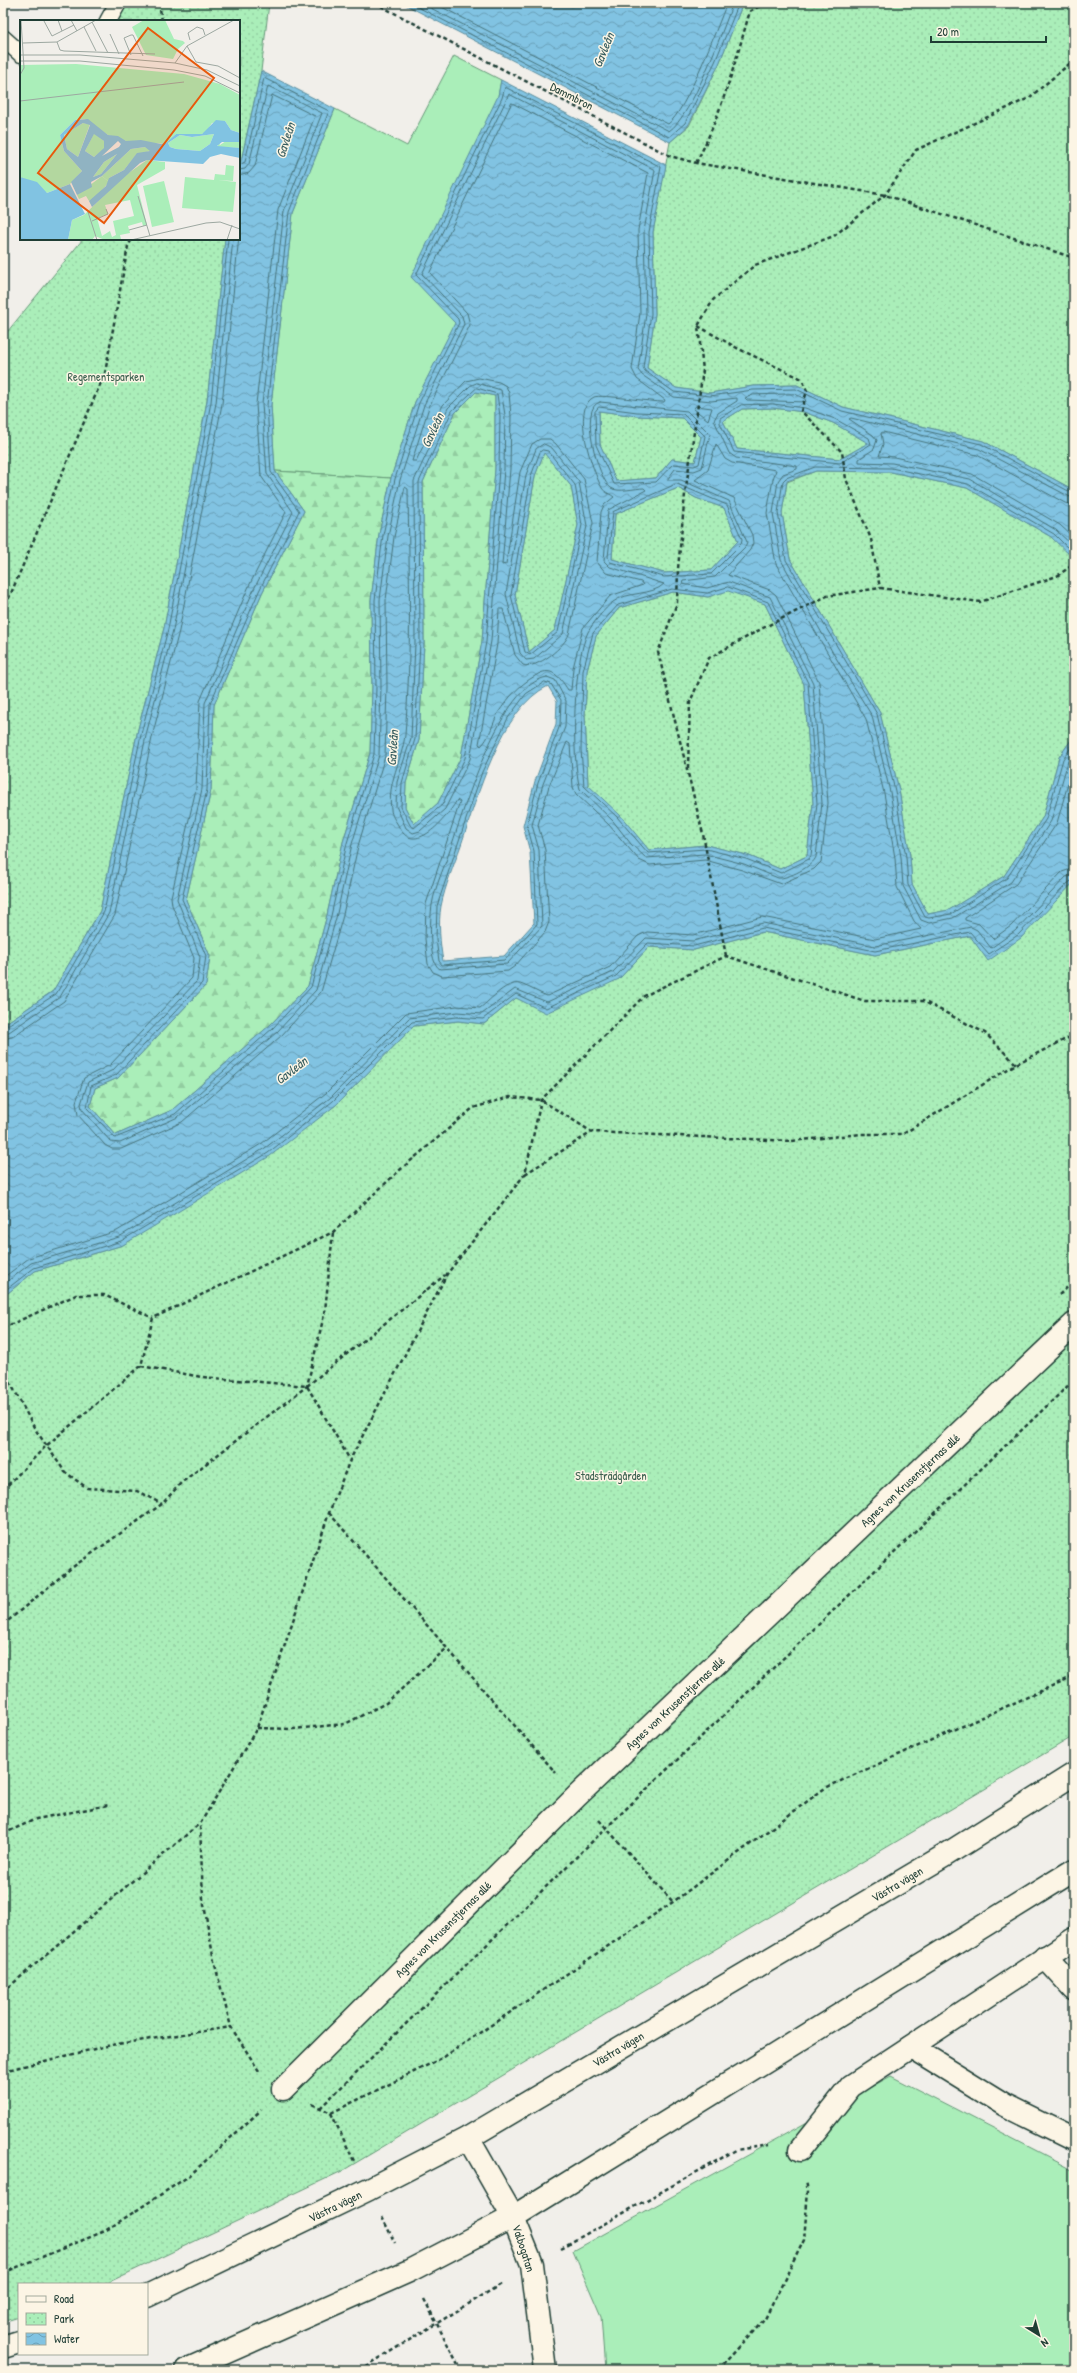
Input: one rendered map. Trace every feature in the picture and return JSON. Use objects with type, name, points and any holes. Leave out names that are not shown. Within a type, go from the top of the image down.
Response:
[{"type":"main road","name":"Agnes von Krusenstjernas allé","points":[[283,2089],[577,1796],[1074,1324]]},
{"type":"main road","name":"Västra vägen","points":[[148,2296],[368,2190],[468,2138],[937,1860],[1074,1774]]},
{"type":"main road","points":[[186,2370],[409,2271],[513,2217],[1074,1870]]},
{"type":"main road","points":[[800,2150],[851,2086],[1074,1939]]},
{"type":"main road","points":[[1045,1957],[1074,1989]]},
{"type":"main road","points":[[911,2047],[1006,2105],[1074,2139]]},
{"type":"main road","name":"Valbogatan","points":[[468,2138],[513,2217],[532,2264],[546,2370]]},
{"type":"main road","points":[[3,2347],[18,2342]]},
{"type":"lane","points":[[109,20],[118,3]]},
{"type":"lane","points":[[3,38],[20,53]]},
{"type":"path","points":[[159,3],[162,20]]},
{"type":"path","name":"Dammbron","points":[[375,3],[466,52],[670,156],[696,163],[885,195],[1074,258]]},
{"type":"path","points":[[696,163],[709,137],[729,84],[750,11],[766,3]]},
{"type":"path","points":[[726,956],[721,940],[703,834],[658,652],[677,603],[678,569],[686,494],[703,370],[698,326],[713,300],[755,265],[834,236],[885,195],[916,150],[1029,98],[1074,60]]},
{"type":"path","points":[[3,612],[105,373],[128,246],[131,240]]},
{"type":"path","points":[[698,326],[737,348],[802,378],[807,391],[801,411],[842,452],[846,479],[871,539],[880,588]]},
{"type":"path","points":[[688,772],[690,702],[709,658],[763,628],[827,596],[880,588],[980,602],[1057,576],[1074,564]]},
{"type":"path","points":[[525,1174],[540,1100],[644,996],[726,956],[865,1001],[923,1001],[985,1033],[1016,1064]]},
{"type":"path","points":[[152,1318],[333,1232],[365,1201],[473,1108],[510,1096],[540,1100],[592,1132],[792,1141],[860,1134],[903,1134],[1016,1064],[1074,1035]]},
{"type":"path","points":[[3,1992],[200,1824],[257,1728],[329,1512],[350,1460],[447,1274],[525,1174],[592,1132]]},
{"type":"path","points":[[333,1232],[325,1311],[307,1386],[350,1460]]},
{"type":"path","points":[[3,1624],[70,1568],[162,1504],[181,1483],[307,1386],[447,1274]]},
{"type":"path","points":[[3,1328],[76,1296],[104,1295],[152,1318]]},
{"type":"path","points":[[3,1490],[46,1446],[141,1366],[152,1318]]},
{"type":"path","points":[[141,1366],[202,1377],[307,1386]]},
{"type":"path","points":[[3,1369],[35,1429],[65,1472],[87,1488],[137,1491],[162,1504]]},
{"type":"path","points":[[320,2108],[606,1828],[1074,1380]]},
{"type":"path","points":[[329,1512],[577,1796],[673,1902]]},
{"type":"path","points":[[257,1728],[293,1729],[345,1724],[386,1704],[447,1648]]},
{"type":"path","points":[[200,1824],[203,1899],[214,1961],[230,2027],[257,2069],[283,2089],[331,2113],[444,2057],[673,1902],[825,1788],[1074,1676]]},
{"type":"path","points":[[3,1834],[36,1819],[109,1805]]},
{"type":"path","points":[[3,2071],[111,2045],[230,2027]]},
{"type":"path","points":[[3,2273],[111,2226],[189,2176],[283,2089]]},
{"type":"path","points":[[360,2370],[437,2324],[532,2264],[736,2150],[773,2144],[800,2150],[808,2191],[804,2240],[765,2319],[718,2370]]},
{"type":"path","points":[[437,2324],[460,2370]]},
{"type":"green space","points":[[117,3],[269,3],[261,71],[240,166],[240,20],[108,20]]},
{"type":"green space","points":[[743,3],[1074,3],[1074,490],[983,441],[843,407],[797,385],[753,386],[710,393],[676,388],[647,368],[655,314],[653,232],[670,142],[689,126],[719,64]]},
{"type":"green space","points":[[454,56],[501,80],[456,323],[415,402],[391,478],[275,471],[271,405],[293,213],[335,109],[407,146]]},
{"type":"green space","name":"Regementsparken","points":[[82,240],[225,240],[207,401],[164,628],[138,729],[100,911],[53,991],[3,1025],[3,337]]},
{"type":"green space","points":[[476,392],[495,396],[495,469],[482,641],[461,757],[438,803],[414,825],[405,807],[406,783],[419,740],[424,643],[423,482],[455,413]]},
{"type":"green space","points":[[773,408],[804,412],[833,423],[869,443],[840,459],[737,449],[723,421],[742,409]]},
{"type":"green space","points":[[599,411],[637,416],[682,418],[701,437],[695,462],[672,459],[656,478],[616,481],[600,444]]},
{"type":"green space","points":[[544,452],[571,486],[578,525],[555,630],[529,652],[515,595],[535,476]]},
{"type":"green space","points":[[275,471],[391,478],[379,534],[371,600],[372,687],[370,753],[343,842],[327,915],[308,986],[270,1025],[172,1110],[116,1135],[90,1106],[95,1088],[118,1078],[206,985],[210,956],[186,900],[211,790],[214,705],[262,593],[304,511]]},
{"type":"green space","points":[[816,471],[891,472],[967,488],[1052,537],[1074,559],[1074,736],[1059,757],[1043,817],[1004,876],[949,910],[928,914],[912,884],[910,856],[899,790],[880,713],[790,559],[782,513],[787,482]]},
{"type":"green space","points":[[678,488],[696,498],[724,508],[738,541],[711,570],[664,573],[612,559],[615,514]]},
{"type":"green space","points":[[728,590],[765,604],[804,684],[813,803],[807,856],[780,869],[747,855],[706,845],[649,850],[588,785],[585,715],[587,671],[596,636],[619,608],[673,592],[708,597]]},
{"type":"green space","name":"Stadsträdgården","points":[[1074,882],[1074,1736],[342,2171],[107,2283],[18,2283],[18,2317],[3,2322],[3,1297],[35,1271],[123,1245],[336,1105],[414,1026],[458,1021],[484,1024],[516,998],[619,979],[649,947],[694,950],[763,932],[875,955],[970,936],[1069,887]]},
{"type":"green space","points":[[891,2076],[1074,2170],[1074,2370],[605,2370],[601,2316],[573,2251]]},
{"type":"water","name":"Gavleån","points":[[402,3],[743,3],[719,64],[688,126],[670,142]]},
{"type":"water","name":"Gavleån","points":[[261,71],[335,109],[293,213],[271,405],[275,471],[304,511],[262,593],[214,705],[211,790],[186,900],[210,956],[206,985],[118,1078],[95,1088],[90,1106],[116,1135],[172,1110],[270,1025],[308,986],[327,915],[343,842],[370,753],[372,687],[371,600],[379,534],[391,478],[415,402],[455,323],[411,277],[498,96],[501,80],[666,165],[653,232],[655,314],[647,368],[676,388],[710,393],[753,386],[797,385],[843,407],[983,441],[1074,490],[1074,559],[1051,537],[967,488],[891,472],[816,471],[787,481],[782,513],[790,559],[880,713],[899,790],[910,856],[912,884],[928,914],[949,910],[1004,876],[1043,817],[1059,757],[1074,736],[1074,882],[1021,938],[988,961],[970,936],[875,955],[763,932],[694,950],[649,947],[619,979],[546,1013],[516,998],[484,1024],[458,1021],[414,1026],[336,1105],[270,1156],[123,1245],[35,1271],[3,1297],[3,1025],[53,991],[100,911],[138,729],[164,628],[207,401],[225,240],[240,240],[240,166]],"holes":[[[476,392],[495,396],[495,469],[482,641],[461,757],[438,803],[414,824],[405,807],[406,783],[419,740],[424,643],[423,482],[455,413]],[[773,408],[804,412],[833,423],[868,443],[840,459],[737,449],[723,421],[742,409]],[[599,411],[637,416],[682,418],[701,437],[695,462],[672,459],[656,478],[616,481],[600,444]],[[544,453],[571,486],[578,525],[555,630],[529,652],[515,595],[535,476]],[[678,488],[696,498],[724,508],[738,541],[711,570],[664,573],[612,559],[615,514]],[[728,591],[765,604],[804,684],[813,803],[807,856],[780,869],[747,855],[706,845],[649,850],[620,815],[588,785],[585,715],[587,671],[596,636],[619,608],[673,592],[708,597]],[[548,686],[557,701],[556,724],[535,781],[523,826],[530,852],[534,923],[504,956],[443,961],[440,941],[440,919],[441,906],[445,891],[483,780],[493,756],[504,734],[517,714],[531,697]]]}]
